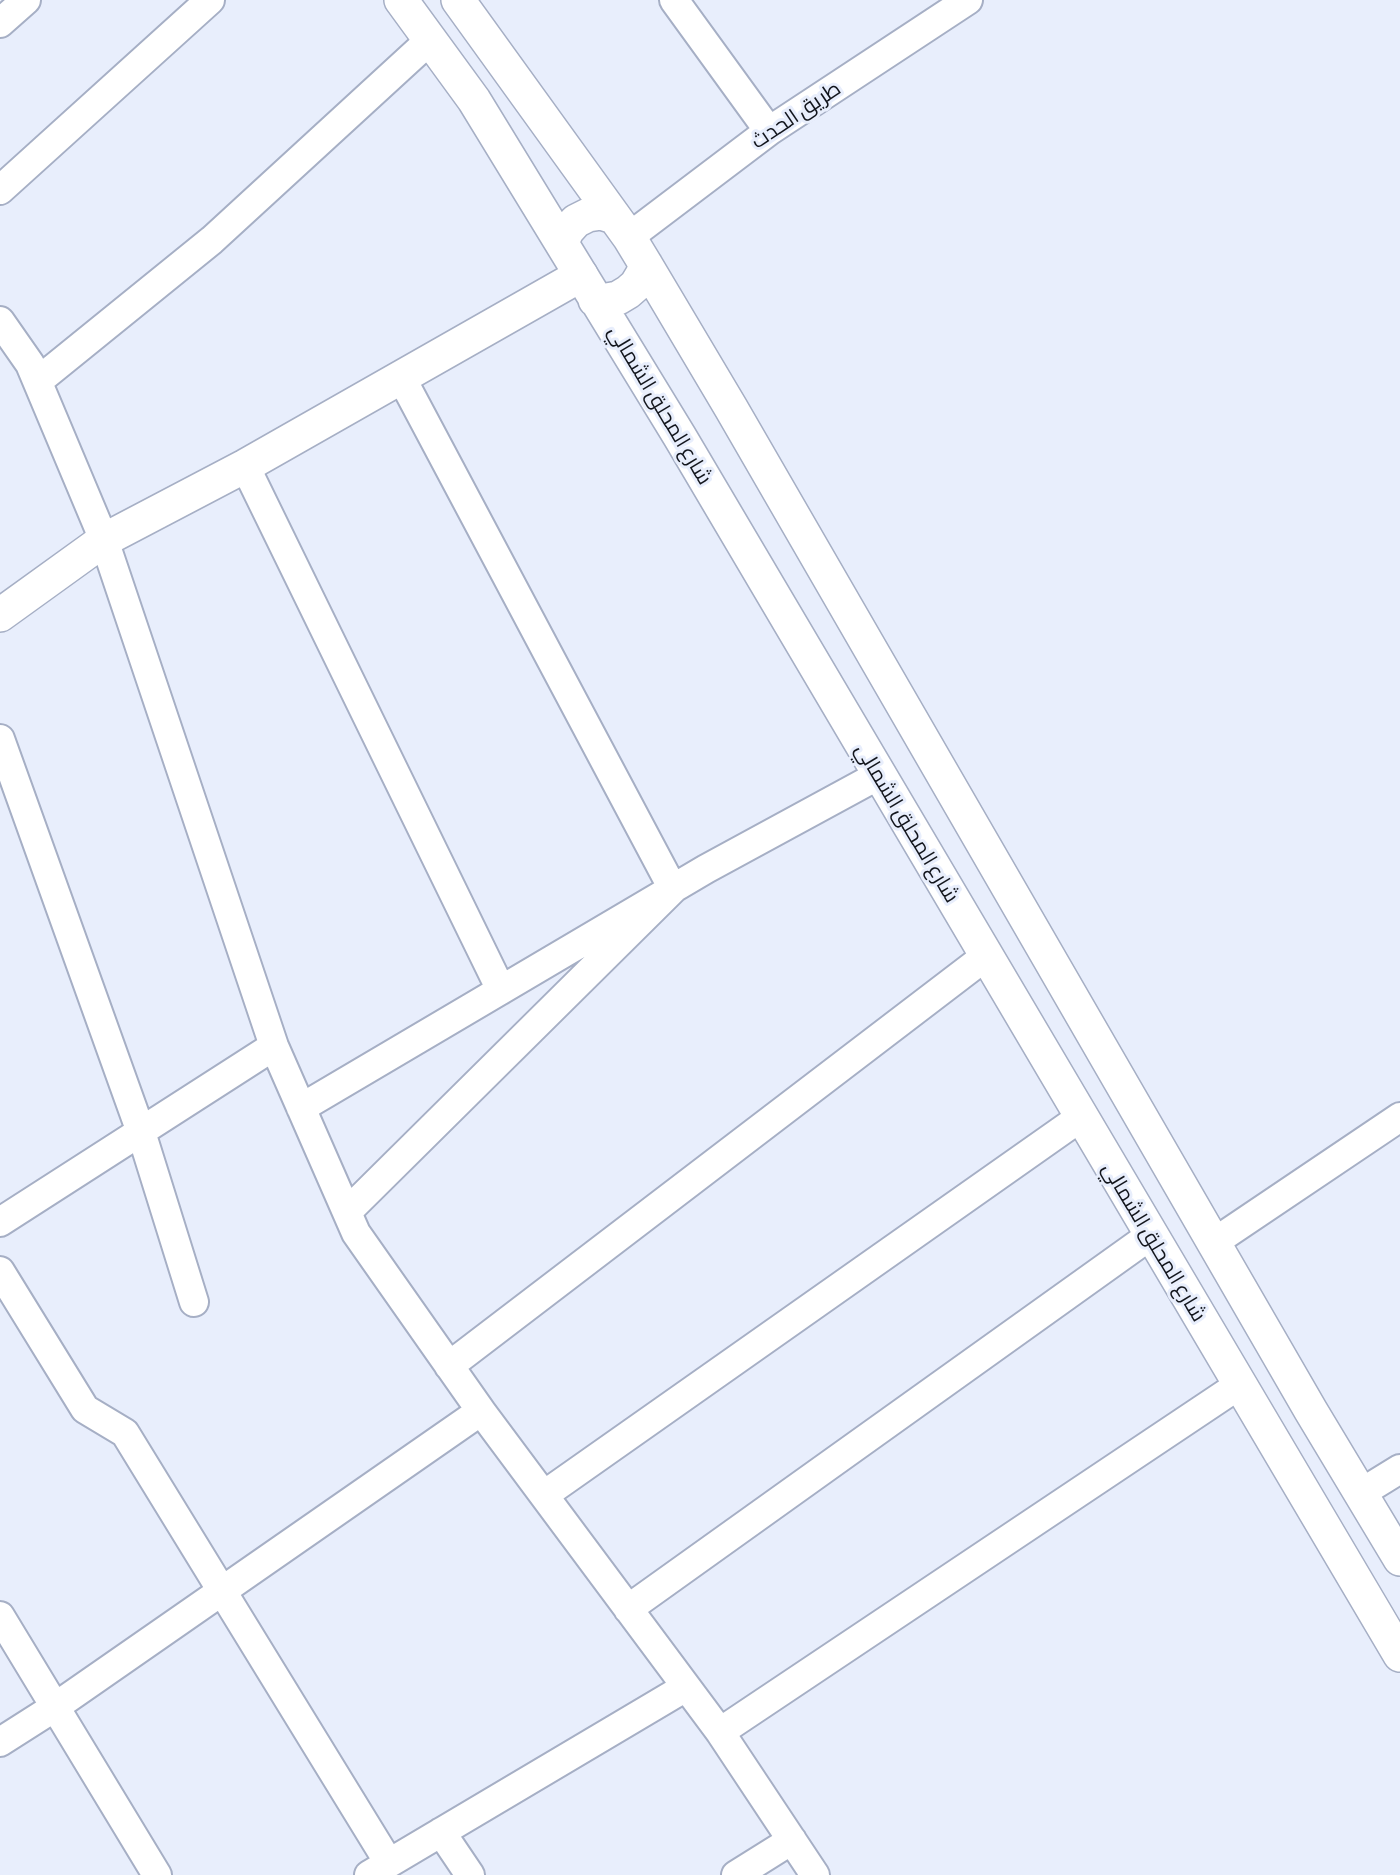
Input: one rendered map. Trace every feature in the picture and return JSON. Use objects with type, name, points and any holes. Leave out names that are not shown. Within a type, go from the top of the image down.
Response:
[{"type":"main road","name":"شارع المحلق الشمالي","points":[[401,0],[474,100],[680,437],[1400,1655]]},
{"type":"main road","points":[[458,0],[646,265],[743,428],[1311,1411],[1400,1559]]},
{"type":"main road","points":[[562,243],[567,231],[576,221],[588,215],[601,213],[621,227]]},
{"type":"main road","points":[[0,615],[104,540],[245,466],[401,377],[588,287],[607,300],[618,298],[636,285],[646,265]]},
{"type":"street","points":[[0,23],[26,0]]},
{"type":"street","points":[[0,190],[210,0]]},
{"type":"street","points":[[674,0],[769,131]]},
{"type":"street","name":"طريق الحدث","points":[[621,227],[968,0]]},
{"type":"street","points":[[38,381],[213,240],[430,40]]},
{"type":"street","points":[[0,321],[30,364],[104,540],[274,1046],[356,1233],[543,1495],[720,1732],[815,1875]]},
{"type":"street","points":[[401,377],[673,889]]},
{"type":"street","points":[[245,466],[501,990]]},
{"type":"street","points":[[0,739],[141,1132],[194,1302]]},
{"type":"street","points":[[301,1108],[673,889],[879,775]]},
{"type":"street","points":[[346,1212],[673,889]]},
{"type":"street","points":[[449,1366],[986,956]]},
{"type":"street","points":[[0,1222],[274,1046]]},
{"type":"street","points":[[543,1495],[1081,1117]]},
{"type":"street","points":[[1214,1244],[1400,1117]]},
{"type":"street","points":[[628,1609],[1151,1235]]},
{"type":"street","points":[[0,1271],[85,1409],[125,1433],[222,1591],[379,1869],[686,1687]]},
{"type":"street","points":[[720,1732],[1239,1385]]},
{"type":"street","points":[[0,1742],[55,1707],[482,1411]]},
{"type":"street","points":[[1361,1493],[1400,1469]]},
{"type":"street","points":[[0,1616],[157,1875]]},
{"type":"street","points":[[441,1832],[470,1875]]},
{"type":"street","points":[[736,1875],[792,1840]]}]
